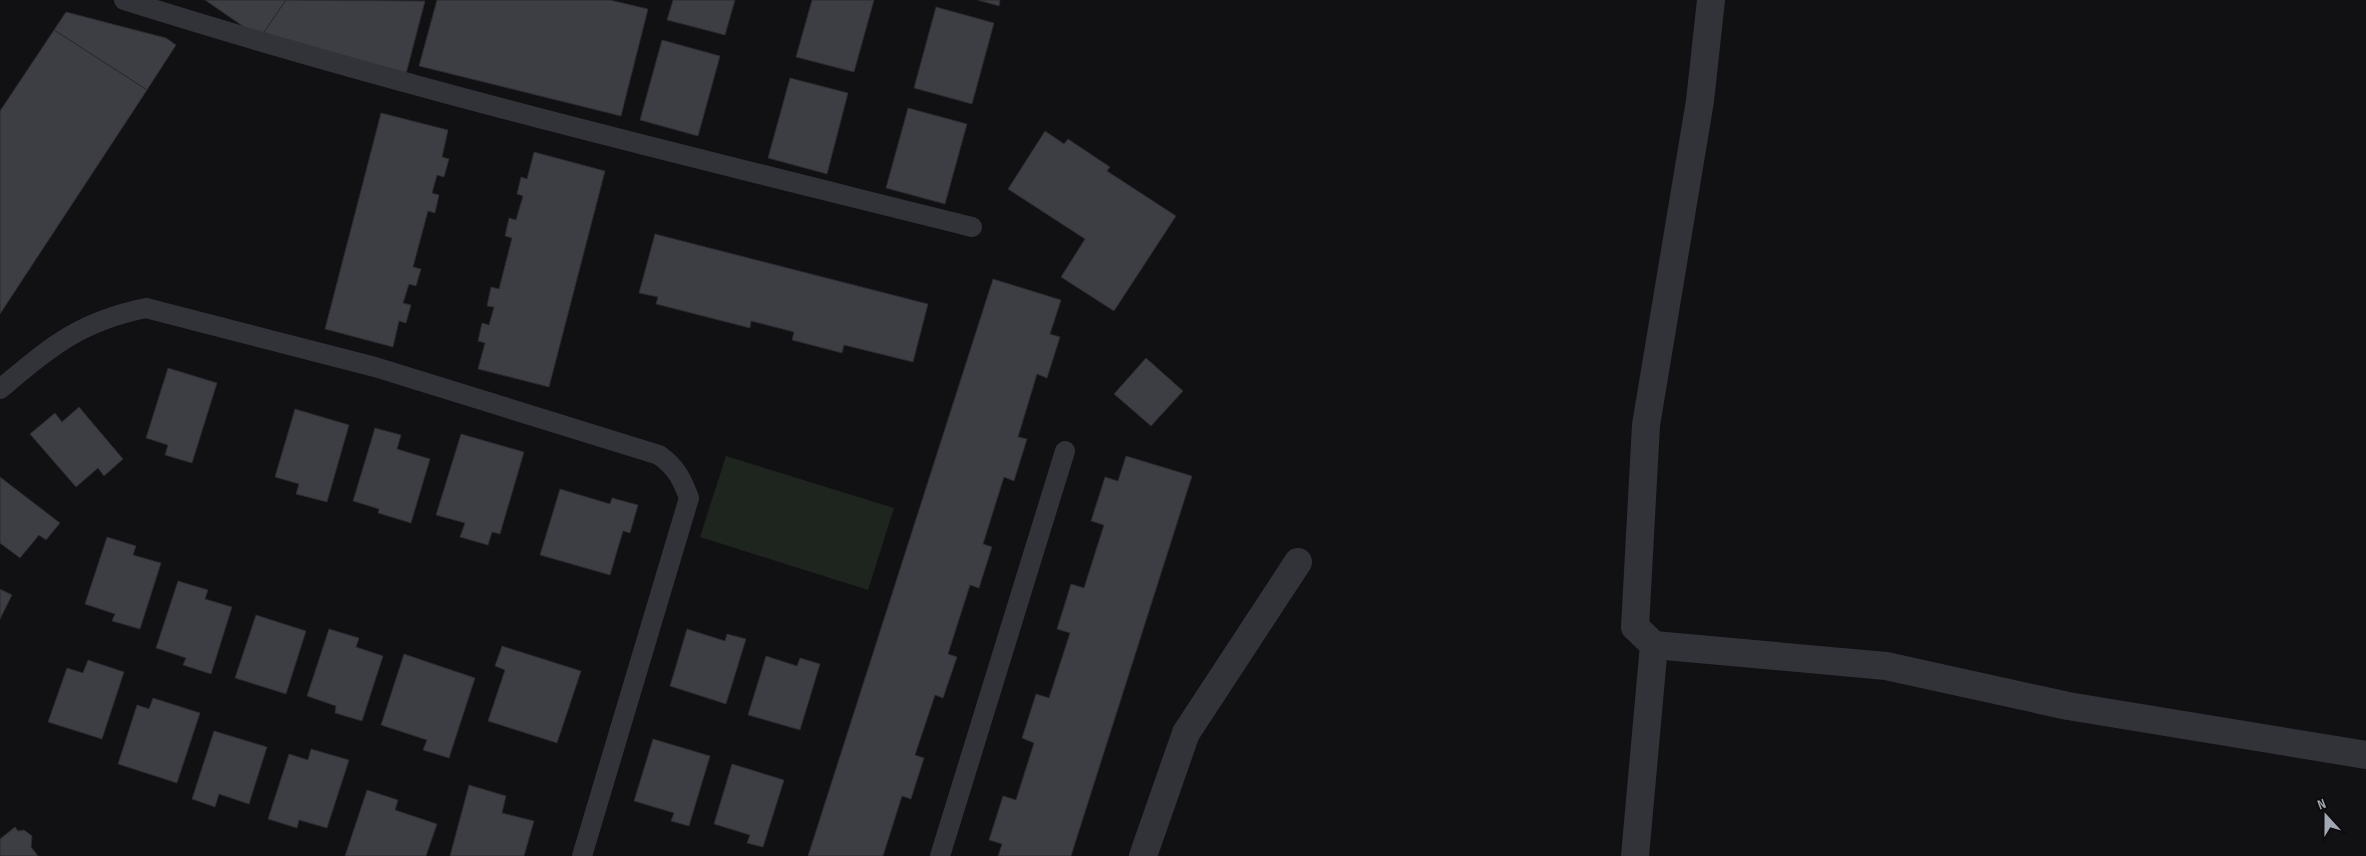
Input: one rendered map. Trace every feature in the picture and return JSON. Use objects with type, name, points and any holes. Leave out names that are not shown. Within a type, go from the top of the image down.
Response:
[{"type":"street","points":[[1711,0],[1700,101],[1646,425],[1635,627],[1654,645],[1886,666],[2068,706],[2366,755]]},
{"type":"street","points":[[1143,856],[1186,734],[1298,562]]},
{"type":"street","points":[[1635,856],[1654,645]]},
{"type":"lane","points":[[124,0],[213,28],[610,137],[972,227]]},
{"type":"lane","points":[[0,389],[70,334],[119,314],[146,308],[375,367],[659,455],[672,465],[682,478],[689,498],[582,856]]},
{"type":"lane","points":[[940,856],[1065,451]]},
{"type":"shaded area","points":[[726,456],[894,508],[868,590],[700,537]]},
{"type":"building","points":[[205,0],[286,0],[260,38]]},
{"type":"building","points":[[286,0],[425,1],[406,74],[260,38]]},
{"type":"building","points":[[437,0],[610,0],[648,9],[621,116],[419,66]]},
{"type":"building","points":[[673,0],[735,0],[725,35],[667,20]]},
{"type":"building","points":[[812,0],[874,0],[854,72],[796,57]]},
{"type":"building","points":[[978,0],[1000,0],[999,6]]},
{"type":"building","points":[[936,7],[994,23],[972,104],[914,88]]},
{"type":"building","points":[[66,12],[166,38],[176,45],[147,90],[54,30]]},
{"type":"building","points":[[54,30],[147,90],[0,314],[0,111]]},
{"type":"building","points":[[662,40],[720,56],[698,136],[640,120]]},
{"type":"building","points":[[790,78],[848,93],[827,174],[768,158]]},
{"type":"building","points":[[908,108],[967,124],[945,204],[886,188]]},
{"type":"building","points":[[381,113],[448,130],[442,157],[449,159],[444,177],[437,175],[432,193],[439,195],[435,213],[428,211],[413,267],[421,269],[416,286],[409,284],[403,303],[411,305],[406,323],[399,321],[393,347],[325,329]]},
{"type":"building","points":[[1045,131],[1064,144],[1068,139],[1110,167],[1107,171],[1176,216],[1114,311],[1061,277],[1085,239],[1008,189]]},
{"type":"building","points":[[534,152],[605,171],[549,387],[478,369],[485,343],[478,341],[482,323],[489,325],[494,307],[487,306],[491,287],[499,289],[512,238],[505,236],[509,218],[516,220],[523,196],[517,194],[521,177],[527,179]]},
{"type":"building","points":[[655,234],[928,304],[913,362],[844,345],[842,353],[792,340],[794,332],[751,321],[750,328],[656,304],[658,297],[639,293]]},
{"type":"building","points":[[993,279],[1061,300],[1050,334],[1060,337],[1047,378],[1037,374],[1018,437],[1027,439],[1014,481],[1004,477],[983,544],[992,547],[979,588],[970,585],[948,654],[957,657],[943,698],[935,695],[915,755],[924,758],[911,799],[902,796],[883,856],[808,856]]},
{"type":"building","points":[[1146,358],[1183,391],[1151,426],[1114,394]]},
{"type":"building","points":[[168,368],[217,383],[192,463],[165,455],[168,445],[146,438]]},
{"type":"building","points":[[79,407],[123,459],[104,476],[98,468],[76,487],[30,434],[55,413],[62,422]]},
{"type":"building","points":[[295,409],[349,425],[327,502],[296,494],[299,484],[275,477]]},
{"type":"building","points":[[375,428],[401,435],[397,449],[430,459],[411,523],[378,513],[379,509],[353,501]]},
{"type":"building","points":[[461,434],[524,452],[500,534],[492,532],[488,545],[460,537],[465,523],[436,515]]},
{"type":"building","points":[[1126,456],[1192,476],[1071,856],[998,856],[1002,844],[989,840],[1003,796],[1016,800],[1034,743],[1022,738],[1036,694],[1049,698],[1070,633],[1057,629],[1071,584],[1084,588],[1104,525],[1091,521],[1105,477],[1118,481]]},
{"type":"building","points":[[0,477],[60,523],[46,540],[39,535],[20,558],[0,543]]},
{"type":"building","points":[[560,489],[610,504],[612,498],[638,505],[630,533],[623,531],[610,575],[540,555]]},
{"type":"building","points":[[107,537],[136,546],[133,555],[161,563],[140,629],[112,621],[115,614],[85,604]]},
{"type":"building","points":[[178,581],[208,590],[205,599],[232,607],[211,674],[183,665],[186,658],[156,648]]},
{"type":"building","points":[[0,589],[12,595],[0,619]]},
{"type":"building","points":[[256,615],[306,631],[286,694],[235,678]]},
{"type":"building","points":[[329,629],[359,638],[356,647],[383,656],[362,721],[335,713],[336,706],[307,696]]},
{"type":"building","points":[[687,629],[725,641],[727,634],[746,639],[726,704],[670,686]]},
{"type":"building","points":[[502,646],[581,671],[557,743],[488,721],[505,670],[495,666]]},
{"type":"building","points":[[404,654],[475,678],[449,758],[423,750],[427,740],[381,725]]},
{"type":"building","points":[[766,656],[797,666],[800,658],[820,664],[800,730],[748,715]]},
{"type":"building","points":[[88,660],[124,672],[102,739],[48,722],[67,668],[83,673]]},
{"type":"building","points":[[153,698],[200,713],[177,783],[118,764],[137,705],[149,709]]},
{"type":"building","points":[[214,731],[267,747],[249,804],[219,794],[215,807],[192,799]]},
{"type":"building","points":[[653,739],[710,756],[689,826],[671,821],[674,813],[634,801]]},
{"type":"building","points":[[311,749],[349,760],[327,828],[299,820],[297,828],[268,819],[289,754],[308,760]]},
{"type":"building","points":[[732,764],[784,780],[763,847],[747,843],[750,835],[714,824]]},
{"type":"building","points":[[469,785],[506,796],[502,813],[534,821],[524,856],[450,856]]},
{"type":"building","points":[[367,790],[398,800],[395,810],[437,824],[426,856],[345,856]]},
{"type":"building","points":[[15,827],[18,831],[24,830],[32,836],[31,847],[38,856],[0,856],[0,839]]}]
